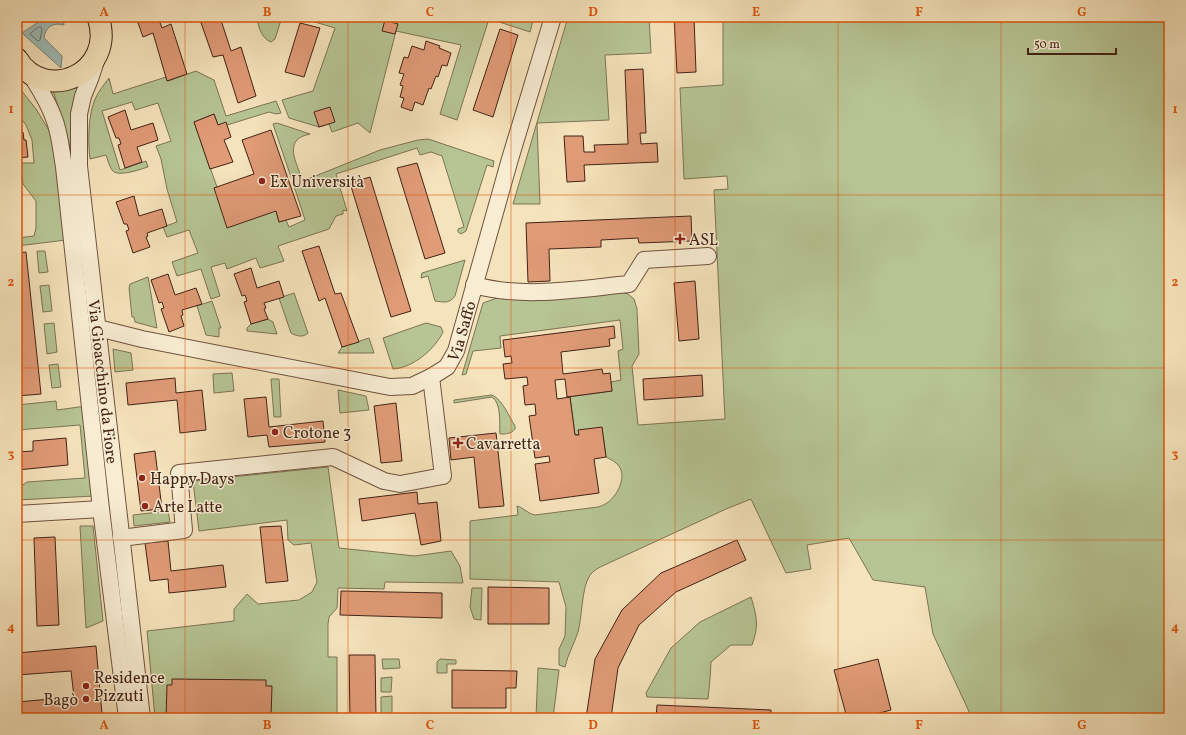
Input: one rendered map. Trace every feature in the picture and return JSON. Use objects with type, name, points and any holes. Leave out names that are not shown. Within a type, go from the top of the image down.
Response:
[{"type":"main road","points":[[21,66],[42,79],[57,81],[71,78],[84,71],[94,61],[100,48],[102,37],[100,20]]},
{"type":"street","name":"Via Saffo","points":[[98,328],[150,340],[390,387],[412,386],[431,378],[447,367],[456,351],[553,17]]},
{"type":"street","name":"Via Gioacchino da Fiore","points":[[100,48],[83,96],[79,114],[79,166],[142,718]]},
{"type":"street","name":"Via Gioacchino da Fiore","points":[[21,66],[45,98],[54,116],[58,131],[74,254],[127,718]]},
{"type":"street","points":[[474,285],[485,288],[531,293],[629,284],[644,260],[708,256]]},
{"type":"street","points":[[121,538],[184,530],[179,473],[333,456],[384,481],[400,484],[443,476],[431,378]]},
{"type":"street","points":[[17,514],[102,509]]},
{"type":"green space","points":[[257,17],[282,17],[275,39],[271,42],[262,35]]},
{"type":"green space","points":[[298,17],[472,17],[488,22],[457,120],[440,114],[461,45],[396,31],[370,133],[358,123],[332,132],[329,124],[319,127],[289,118],[282,100],[313,91],[335,28]]},
{"type":"green space","points":[[484,17],[534,17],[530,32]]},
{"type":"green space","points":[[568,17],[649,17],[651,53],[605,55],[609,120],[537,123],[540,204],[513,204]]},
{"type":"green space","points":[[723,17],[1169,17],[1169,718],[972,718],[933,634],[925,587],[873,580],[849,538],[807,545],[811,569],[786,573],[751,499],[598,568],[593,572],[589,577],[585,588],[578,632],[565,667],[559,665],[559,649],[565,636],[566,607],[559,582],[470,579],[470,521],[518,515],[517,506],[535,515],[598,507],[611,500],[620,486],[622,476],[619,466],[606,457],[602,428],[575,435],[570,397],[567,397],[612,391],[611,382],[621,380],[618,351],[623,349],[620,320],[500,336],[501,348],[473,351],[466,374],[462,375],[483,303],[497,298],[556,298],[621,292],[628,294],[634,299],[637,309],[639,354],[632,366],[638,425],[725,419],[714,190],[728,189],[727,176],[684,179],[680,88],[723,85]]},
{"type":"green space","points":[[196,71],[214,80],[226,116],[276,101],[281,113],[276,114],[269,112],[227,125],[218,125],[214,114],[194,122],[217,187],[214,188],[276,211],[279,222],[286,220],[289,227],[305,220],[294,186],[308,182],[308,179],[380,150],[418,140],[428,139],[494,161],[493,167],[487,165],[466,231],[461,234],[458,232],[458,229],[464,227],[442,156],[431,152],[420,155],[417,148],[336,174],[347,211],[343,210],[343,214],[336,216],[329,229],[278,246],[284,261],[260,268],[256,258],[227,269],[225,263],[211,267],[220,296],[211,299],[201,269],[177,276],[172,262],[198,253],[189,230],[167,237],[163,227],[177,222],[167,189],[161,159],[156,146],[171,141],[158,103],[135,110],[132,102],[102,111],[120,170],[146,161],[148,167],[124,173],[115,172],[110,167],[106,155],[90,159],[89,152],[89,130],[92,108],[100,90],[109,78],[113,94],[166,77],[168,81]]},
{"type":"green space","points":[[80,83],[72,117],[70,147],[52,88]]},
{"type":"green space","points":[[17,87],[36,109],[50,132],[55,150],[66,240],[17,246],[17,238],[34,236],[36,228],[36,201],[23,184],[20,163],[34,163],[32,140],[26,125],[17,114]]},
{"type":"green space","points":[[277,123],[310,134],[302,136],[294,144],[294,155],[300,174],[291,177],[273,124]]},
{"type":"green space","points":[[37,251],[45,251],[48,272],[39,273]]},
{"type":"green space","points":[[465,260],[453,299],[444,302],[435,301],[428,276],[421,278],[422,273]]},
{"type":"green space","points":[[148,277],[157,328],[135,322],[134,317],[132,317],[129,288],[130,284]]},
{"type":"green space","points":[[49,285],[52,311],[43,312],[40,286]]},
{"type":"green space","points":[[294,293],[308,333],[302,336],[297,336],[291,333],[279,298]]},
{"type":"green space","points":[[212,301],[221,328],[219,328],[219,337],[206,335],[197,306]]},
{"type":"green space","points":[[268,319],[273,322],[277,334],[247,331],[247,328],[251,324]]},
{"type":"green space","points":[[54,323],[57,352],[47,354],[44,324]]},
{"type":"green space","points":[[426,323],[441,327],[443,332],[435,345],[416,361],[401,368],[393,369],[383,338]]},
{"type":"green space","points":[[369,338],[374,353],[338,353],[342,347]]},
{"type":"green space","points":[[113,349],[131,353],[133,370],[115,372]]},
{"type":"green space","points":[[58,364],[61,387],[52,388],[49,365]]},
{"type":"green space","points":[[232,373],[234,391],[214,393],[213,374]]},
{"type":"green space","points":[[271,379],[279,379],[281,417],[274,417]]},
{"type":"green space","points":[[338,390],[366,396],[369,410],[340,413]]},
{"type":"green space","points":[[492,395],[496,397],[503,405],[515,426],[515,429],[510,433],[500,434],[499,409],[492,397],[454,403],[454,400]]},
{"type":"green space","points":[[56,401],[57,410],[86,406],[94,496],[17,500],[17,489],[27,482],[85,478],[80,425],[17,430],[17,405]]},
{"type":"green space","points":[[328,467],[339,548],[415,556],[451,551],[460,566],[463,583],[385,582],[384,589],[338,588],[337,608],[329,617],[328,624],[328,657],[337,657],[337,718],[155,718],[147,631],[234,621],[234,609],[247,594],[258,604],[299,600],[312,592],[317,582],[311,543],[294,545],[288,540],[287,520],[199,531],[193,481]]},
{"type":"green space","points":[[168,511],[170,522],[134,526],[133,515]]},
{"type":"green space","points":[[80,526],[93,526],[103,621],[86,628]]},
{"type":"green space","points":[[472,588],[482,588],[481,620],[474,619],[470,607]]},
{"type":"green space","points":[[751,597],[755,610],[756,621],[756,632],[752,645],[731,645],[711,662],[708,699],[647,697],[646,693],[671,648],[700,622]]},
{"type":"green space","points":[[382,659],[399,659],[400,668],[383,669]]},
{"type":"green space","points":[[440,659],[456,660],[456,664],[447,664],[447,673],[437,673],[437,662]]},
{"type":"green space","points":[[538,668],[559,670],[553,718],[455,718],[455,715],[536,717]]},
{"type":"green space","points":[[392,677],[391,692],[381,692],[381,678]]},
{"type":"green space","points":[[392,696],[392,718],[381,718],[381,697]]},
{"type":"water","points":[[46,17],[63,17],[64,25],[56,24],[50,26],[46,31],[44,38],[62,56],[61,68],[22,33]]},
{"type":"building","points":[[136,17],[158,17],[162,28],[171,24],[187,74],[167,81],[153,33],[143,37]]},
{"type":"building","points":[[199,17],[220,17],[231,51],[241,47],[256,96],[238,103],[223,55],[213,57]]},
{"type":"building","points":[[674,17],[694,17],[696,72],[677,73]]},
{"type":"building","points":[[385,20],[398,24],[395,34],[382,31]]},
{"type":"building","points":[[300,23],[320,28],[304,77],[285,72]]},
{"type":"building","points":[[500,29],[518,35],[493,117],[473,110]]},
{"type":"building","points":[[426,41],[440,46],[439,48],[451,53],[447,66],[442,65],[438,77],[436,76],[431,89],[429,88],[423,105],[415,102],[412,111],[401,107],[404,98],[400,97],[403,86],[400,85],[404,74],[399,73],[404,57],[408,58],[412,46],[424,50]]},
{"type":"building","points":[[643,69],[646,133],[640,133],[641,144],[657,143],[658,162],[584,165],[585,181],[567,182],[564,136],[583,136],[584,152],[595,152],[594,145],[628,144],[625,70]]},
{"type":"building","points":[[330,107],[335,122],[319,127],[314,112]]},
{"type":"building","points":[[125,110],[131,130],[153,123],[158,140],[137,147],[142,162],[125,168],[118,145],[121,144],[119,138],[116,138],[108,117]]},
{"type":"building","points":[[214,114],[218,125],[226,122],[231,137],[224,140],[233,162],[210,169],[194,122]]},
{"type":"building","name":"Ex Università","points":[[271,130],[301,216],[279,222],[276,211],[227,228],[214,188],[254,174],[242,140]]},
{"type":"building","points":[[23,132],[24,140],[26,140],[28,157],[17,158],[17,133]]},
{"type":"building","points":[[417,163],[445,253],[425,259],[397,168]]},
{"type":"building","points":[[370,177],[411,311],[391,317],[350,183]]},
{"type":"building","points":[[134,196],[139,216],[162,209],[167,226],[147,233],[148,236],[146,237],[150,247],[133,253],[126,231],[129,230],[127,224],[124,224],[116,202]]},
{"type":"building","points":[[691,216],[692,241],[639,243],[638,238],[601,240],[601,247],[549,249],[550,281],[528,282],[526,223]]},
{"type":"building","points":[[319,246],[335,294],[341,293],[359,342],[342,347],[325,298],[319,301],[302,251]]},
{"type":"building","points":[[26,252],[41,394],[17,396],[17,253]]},
{"type":"building","points":[[251,268],[257,288],[279,281],[284,297],[264,303],[266,308],[264,309],[268,319],[251,324],[244,302],[247,301],[245,295],[242,296],[234,274]]},
{"type":"building","points":[[168,274],[175,295],[196,288],[202,304],[182,310],[183,315],[181,316],[184,326],[169,332],[161,309],[164,308],[162,302],[159,303],[151,280]]},
{"type":"building","points":[[695,281],[699,339],[679,341],[674,283]]},
{"type":"building","points":[[614,326],[615,338],[609,339],[610,346],[561,352],[563,374],[602,369],[603,374],[610,373],[612,391],[567,397],[565,379],[555,380],[557,399],[570,397],[575,435],[579,435],[578,430],[602,427],[606,457],[594,459],[599,493],[540,501],[535,464],[550,462],[549,456],[535,458],[529,416],[536,415],[535,404],[525,405],[523,386],[528,385],[527,377],[505,379],[503,364],[512,363],[511,356],[505,357],[503,340]]},
{"type":"building","points":[[702,375],[703,396],[644,400],[643,379]]},
{"type":"building","points":[[175,378],[176,393],[202,390],[206,430],[180,433],[177,400],[128,405],[126,383]]},
{"type":"building","points":[[266,397],[269,427],[323,421],[325,442],[269,447],[267,435],[248,437],[244,399]]},
{"type":"building","points":[[396,403],[402,461],[381,463],[374,406]]},
{"type":"building","points":[[496,433],[504,506],[479,508],[474,457],[451,460],[449,438]]},
{"type":"building","points":[[66,438],[68,465],[17,470],[17,452],[33,451],[33,441]]},
{"type":"building","points":[[155,451],[162,509],[141,511],[134,454]]},
{"type":"building","points":[[417,492],[418,504],[437,502],[441,541],[421,545],[415,513],[362,521],[359,499]]},
{"type":"building","points":[[281,526],[288,581],[266,583],[260,527]]},
{"type":"building","points":[[55,537],[59,625],[37,626],[34,538]]},
{"type":"building","points":[[737,540],[746,560],[676,592],[639,625],[618,668],[611,718],[586,718],[595,659],[622,610],[661,573]]},
{"type":"building","points":[[168,541],[171,571],[223,565],[226,587],[169,593],[168,579],[150,581],[145,543]]},
{"type":"building","points":[[488,587],[549,588],[549,624],[488,624]]},
{"type":"building","points":[[341,591],[442,593],[442,618],[340,615]]},
{"type":"building","name":"Residence Pizzuti","points":[[96,646],[102,714],[58,718],[18,718],[17,702],[74,697],[71,671],[17,675],[17,653]]},
{"type":"building","points":[[349,655],[375,655],[376,718],[350,718]]},
{"type":"building","points":[[878,659],[891,710],[860,718],[847,718],[834,670]]},
{"type":"building","points":[[452,670],[517,671],[516,688],[506,688],[506,708],[452,708]]},
{"type":"building","points":[[172,679],[266,680],[266,686],[272,686],[271,718],[166,718],[167,685],[172,685]]},
{"type":"building","points":[[657,705],[771,710],[771,718],[656,718]]},
{"type":"place","name":"Ex Università","points":[[262,181]]},
{"type":"place","name":"ASL","points":[[680,239]]},
{"type":"place","name":"Crotone 3","points":[[275,432]]},
{"type":"place","name":"Cavarretta","points":[[458,443]]},
{"type":"place","name":"Happy Days","points":[[142,478]]},
{"type":"place","name":"Arte Latte","points":[[145,506]]},
{"type":"place","name":"Residence Pizzuti","points":[[86,686]]},
{"type":"place","name":"Bagò","points":[[86,699]]}]
